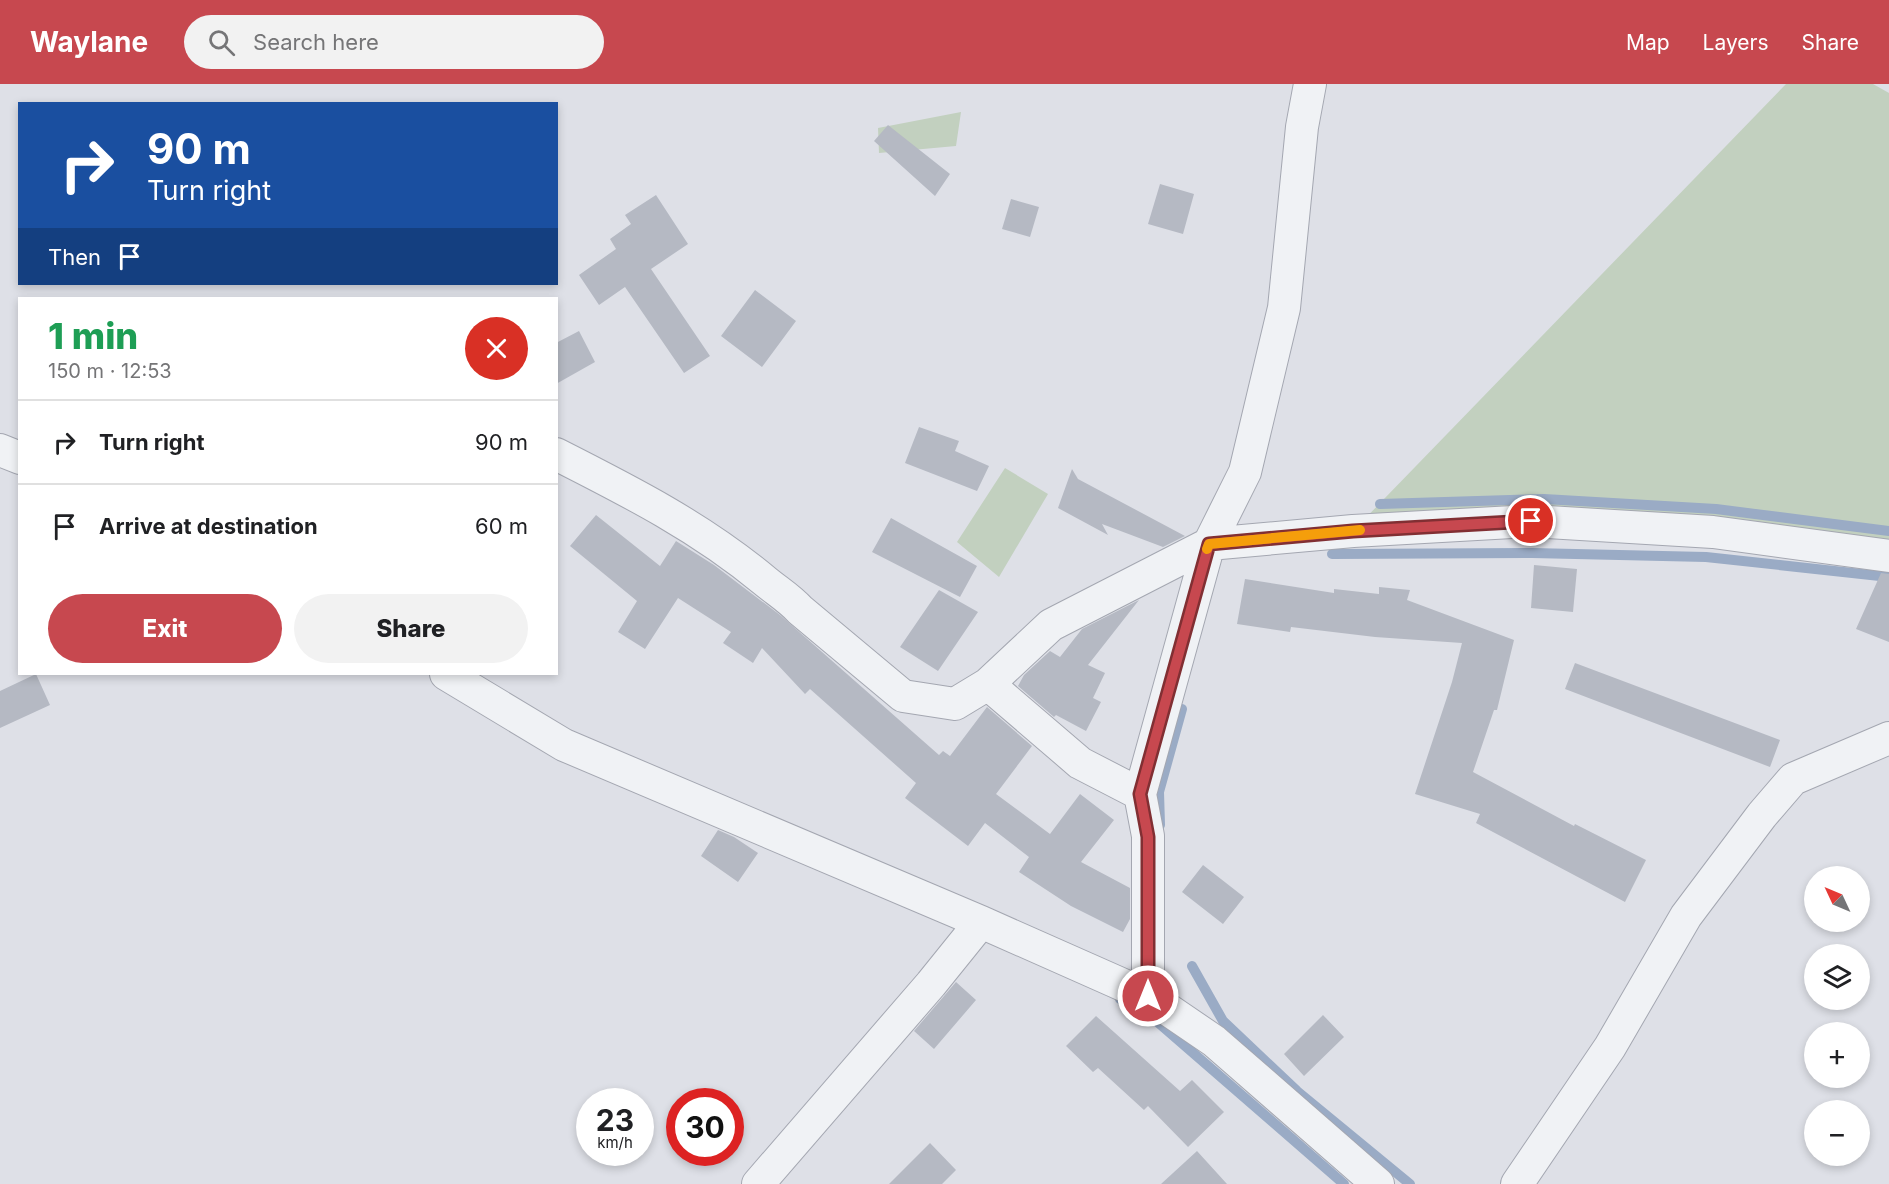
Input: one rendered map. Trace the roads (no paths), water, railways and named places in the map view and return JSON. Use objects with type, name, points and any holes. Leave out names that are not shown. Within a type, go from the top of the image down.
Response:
[{"type":"street","points":[[1148,996],[1148,837],[1140,794],[1209,544],[1245,472],[1284,309],[1302,127],[1310,84]]},
{"type":"street","points":[[0,450],[18,457]]},
{"type":"street","points":[[558,455],[662,508],[735,555],[788,597],[800,610],[903,696],[956,704],[988,684],[1051,625],[1209,544],[1353,531],[1531,521],[1713,532],[1889,556]]},
{"type":"street","points":[[448,675],[564,746],[981,921],[1148,996],[1214,1041],[1378,1184]]},
{"type":"street","points":[[988,684],[1080,763],[1140,794]]},
{"type":"street","points":[[1517,1184],[1610,1047],[1686,916],[1762,815],[1793,779],[1889,738]]},
{"type":"street","points":[[758,1184],[931,984],[981,921]]},
{"type":"waterway","points":[[1380,504],[1544,499],[1716,509],[1889,531]]},
{"type":"waterway","points":[[1332,554],[1532,553],[1706,557],[1889,577]]},
{"type":"waterway","points":[[1160,825],[1159,792],[1182,709]]},
{"type":"waterway","points":[[1192,966],[1223,1021],[1297,1091],[1410,1184]]},
{"type":"waterway","points":[[1120,999],[1154,1019],[1344,1184]]}]
